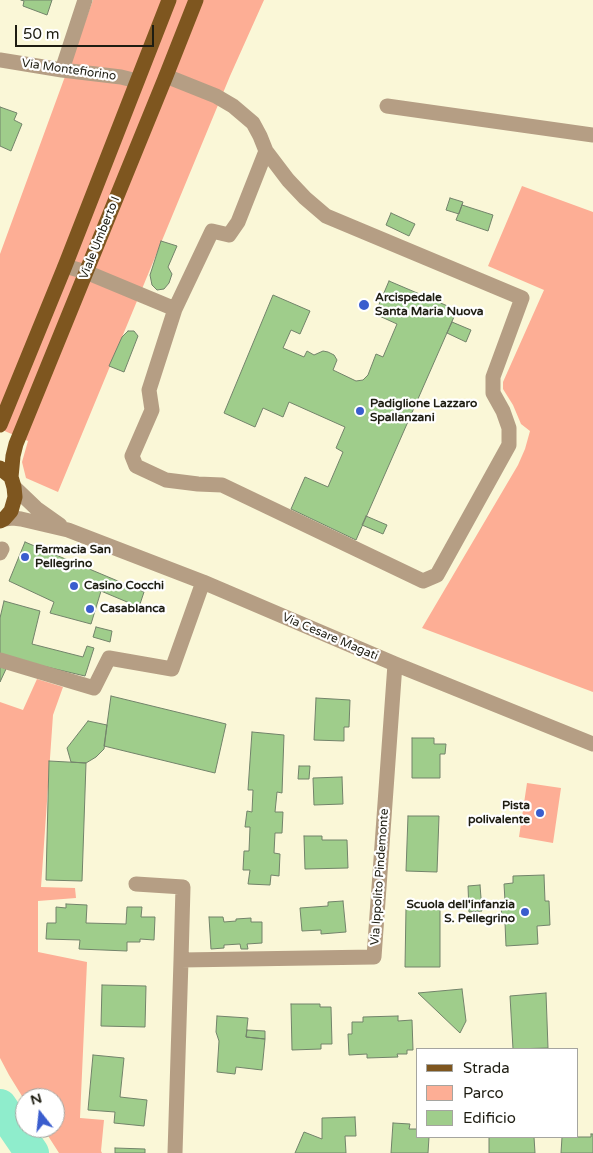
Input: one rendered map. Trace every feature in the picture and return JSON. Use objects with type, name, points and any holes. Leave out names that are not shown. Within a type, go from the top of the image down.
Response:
[{"type":"main road","name":"Viale Umberto I","points":[[0,425],[65,266],[169,0]]},
{"type":"main road","name":"Viale Umberto I","points":[[2,520],[11,510],[14,502],[15,492],[8,477],[16,444],[196,0]]},
{"type":"street","points":[[62,70],[85,0]]},
{"type":"street","name":"Via Montefiorino","points":[[0,60],[121,77],[137,81]]},
{"type":"street","points":[[166,76],[216,96],[233,106],[253,123],[266,151],[288,180],[326,216],[522,298],[493,377],[493,393],[503,411],[509,428],[509,445],[437,575],[423,581],[222,485],[166,480],[136,466],[132,456],[152,410],[149,390],[175,309],[212,231],[229,235],[238,222],[266,151]]},
{"type":"street","points":[[387,106],[593,134]]},
{"type":"street","points":[[65,266],[86,272],[175,309]]},
{"type":"street","name":"Via Cesare Magati","points":[[8,477],[28,501],[68,530]]},
{"type":"street","name":"Via Cesare Magati","points":[[2,520],[21,519],[68,530],[203,582],[395,664],[593,744]]},
{"type":"street","points":[[0,660],[94,688],[110,658],[172,669],[203,582]]},
{"type":"street","name":"Via Ippolito Pindemonte","points":[[181,960],[374,957],[395,664]]},
{"type":"street","points":[[136,884],[183,887],[175,1153]]},
{"type":"green space","points":[[93,0],[264,0],[230,76],[58,492],[26,478],[22,462],[28,441],[0,429],[0,254]]},
{"type":"green space","points":[[522,186],[593,212],[593,692],[422,628],[518,465],[530,431],[521,424],[513,405],[503,389],[503,382],[544,290],[488,266]]},
{"type":"green space","points":[[37,679],[63,687],[53,715],[41,887],[75,888],[76,898],[38,901],[38,952],[87,962],[80,1118],[104,1120],[102,1153],[59,1153],[49,1138],[65,1138],[65,1088],[17,1088],[0,1058],[0,702],[23,710]]},
{"type":"green space","name":"Pista polivalente","points":[[527,783],[561,788],[553,843],[519,837]]},
{"type":"building","points":[[21,0],[52,0],[47,15],[23,6],[24,1]]},
{"type":"building","points":[[0,107],[17,113],[14,120],[22,124],[11,151],[0,146]]},
{"type":"building","points":[[450,198],[463,202],[459,214],[446,210]]},
{"type":"building","points":[[462,205],[493,215],[488,231],[456,220]]},
{"type":"building","points":[[391,213],[415,224],[409,236],[386,225]]},
{"type":"building","points":[[161,241],[177,246],[168,267],[172,274],[169,283],[164,289],[157,290],[152,285],[150,275]]},
{"type":"building","name":"Padiglione Lazzaro Spallanzani","points":[[389,281],[457,310],[356,540],[291,509],[305,477],[328,487],[343,452],[336,448],[345,427],[289,402],[283,417],[263,408],[255,427],[224,413],[273,295],[310,311],[300,334],[291,330],[283,348],[304,357],[307,351],[314,355],[323,351],[328,352],[334,355],[337,360],[333,370],[356,381],[363,380],[368,375],[376,354],[383,357],[397,324],[375,314]]},
{"type":"building","points":[[452,322],[471,330],[466,342],[447,333]]},
{"type":"building","points":[[128,331],[134,331],[138,336],[124,372],[109,366],[122,337]]},
{"type":"building","points":[[366,516],[387,525],[383,534],[362,525]]},
{"type":"building","name":"Casino Cocchi","points":[[25,542],[144,592],[139,607],[101,591],[91,624],[50,613],[54,602],[9,581]]},
{"type":"building","points":[[4,601],[40,611],[32,644],[83,657],[87,646],[94,648],[85,676],[0,656],[0,618]]},
{"type":"building","points":[[96,627],[112,631],[110,642],[93,637]]},
{"type":"building","points":[[0,666],[6,669],[0,682]]},
{"type":"building","points":[[111,696],[226,724],[215,773],[104,746]]},
{"type":"building","points":[[316,698],[350,700],[349,727],[344,727],[344,741],[314,740]]},
{"type":"building","points":[[88,721],[107,725],[104,749],[86,763],[71,762],[67,748]]},
{"type":"building","points":[[252,732],[284,735],[282,793],[277,792],[275,812],[283,812],[282,833],[275,833],[274,853],[280,854],[279,876],[271,875],[270,885],[248,884],[250,870],[243,870],[244,851],[249,851],[250,827],[245,827],[247,811],[252,812],[253,790],[248,790]]},
{"type":"building","points":[[412,738],[434,738],[434,744],[446,744],[445,754],[440,754],[440,778],[412,778]]},
{"type":"building","points":[[49,761],[86,763],[82,881],[46,880]]},
{"type":"building","points":[[299,766],[310,766],[309,779],[298,779]]},
{"type":"building","points":[[342,777],[343,804],[314,805],[313,778]]},
{"type":"building","points":[[408,816],[439,816],[437,872],[406,871]]},
{"type":"building","points":[[304,836],[322,836],[322,840],[347,840],[348,868],[305,869]]},
{"type":"building","name":"Scuola dell'infanzia S. Pellegrino","points":[[544,875],[545,901],[549,901],[550,925],[537,926],[538,944],[506,946],[505,923],[502,923],[501,901],[505,901],[504,884],[513,883],[513,876]]},
{"type":"building","points":[[480,885],[482,911],[469,912],[468,886]]},
{"type":"building","points":[[343,901],[346,932],[321,934],[321,930],[302,931],[300,908],[328,906],[328,902]]},
{"type":"building","points":[[66,904],[87,905],[86,923],[126,924],[127,907],[142,907],[141,917],[155,917],[154,940],[140,939],[140,942],[127,942],[127,951],[79,949],[80,940],[46,939],[47,923],[56,923],[56,907],[66,908]]},
{"type":"building","points":[[440,907],[440,967],[405,967],[406,908]]},
{"type":"building","points":[[209,917],[223,917],[224,922],[251,918],[251,922],[262,922],[262,943],[247,944],[248,949],[241,949],[240,944],[224,945],[224,948],[211,949]]},
{"type":"building","points":[[102,985],[146,986],[145,1027],[101,1026]]},
{"type":"building","points":[[462,989],[466,1021],[460,1033],[418,993]]},
{"type":"building","points":[[546,993],[548,1048],[513,1048],[510,996]]},
{"type":"building","points":[[291,1004],[320,1004],[320,1007],[331,1007],[332,1044],[321,1044],[321,1049],[292,1050]]},
{"type":"building","points":[[217,1016],[248,1018],[246,1037],[265,1039],[262,1070],[236,1067],[235,1074],[217,1072],[219,1041],[216,1032]]},
{"type":"building","points":[[398,1016],[398,1021],[412,1020],[413,1050],[407,1050],[407,1054],[397,1054],[398,1057],[367,1058],[367,1054],[349,1055],[348,1034],[352,1034],[352,1022],[363,1022],[363,1017]]},
{"type":"building","points":[[247,1030],[265,1031],[265,1039],[246,1037]]},
{"type":"building","points":[[93,1055],[124,1058],[120,1097],[147,1100],[144,1126],[114,1123],[115,1112],[88,1110]]},
{"type":"building","points":[[355,1117],[356,1136],[345,1136],[346,1153],[295,1153],[304,1132],[322,1139],[322,1118]]},
{"type":"building","points":[[393,1123],[410,1124],[409,1129],[416,1129],[416,1138],[429,1138],[428,1153],[391,1153]]},
{"type":"building","points":[[591,1134],[593,1134],[593,1153],[561,1153],[562,1138],[591,1137]]},
{"type":"building","points":[[489,1138],[534,1138],[535,1153],[489,1153]]},
{"type":"building","points":[[115,1148],[145,1149],[145,1153],[115,1153]]},
{"type":"waterway","points":[[0,1106],[32,1153]]},
{"type":"place","name":"Arcispedale Santa Maria Nuova","points":[[364,305]]},
{"type":"place","name":"Padiglione Lazzaro Spallanzani","points":[[360,411]]},
{"type":"place","name":"Farmacia San Pellegrino","points":[[25,557]]},
{"type":"place","name":"Casino Cocchi","points":[[74,586]]},
{"type":"place","name":"Casablanca","points":[[90,609]]},
{"type":"place","name":"Pista polivalente","points":[[540,813]]},
{"type":"place","name":"Scuola dell'infanzia S. Pellegrino","points":[[525,912]]}]
